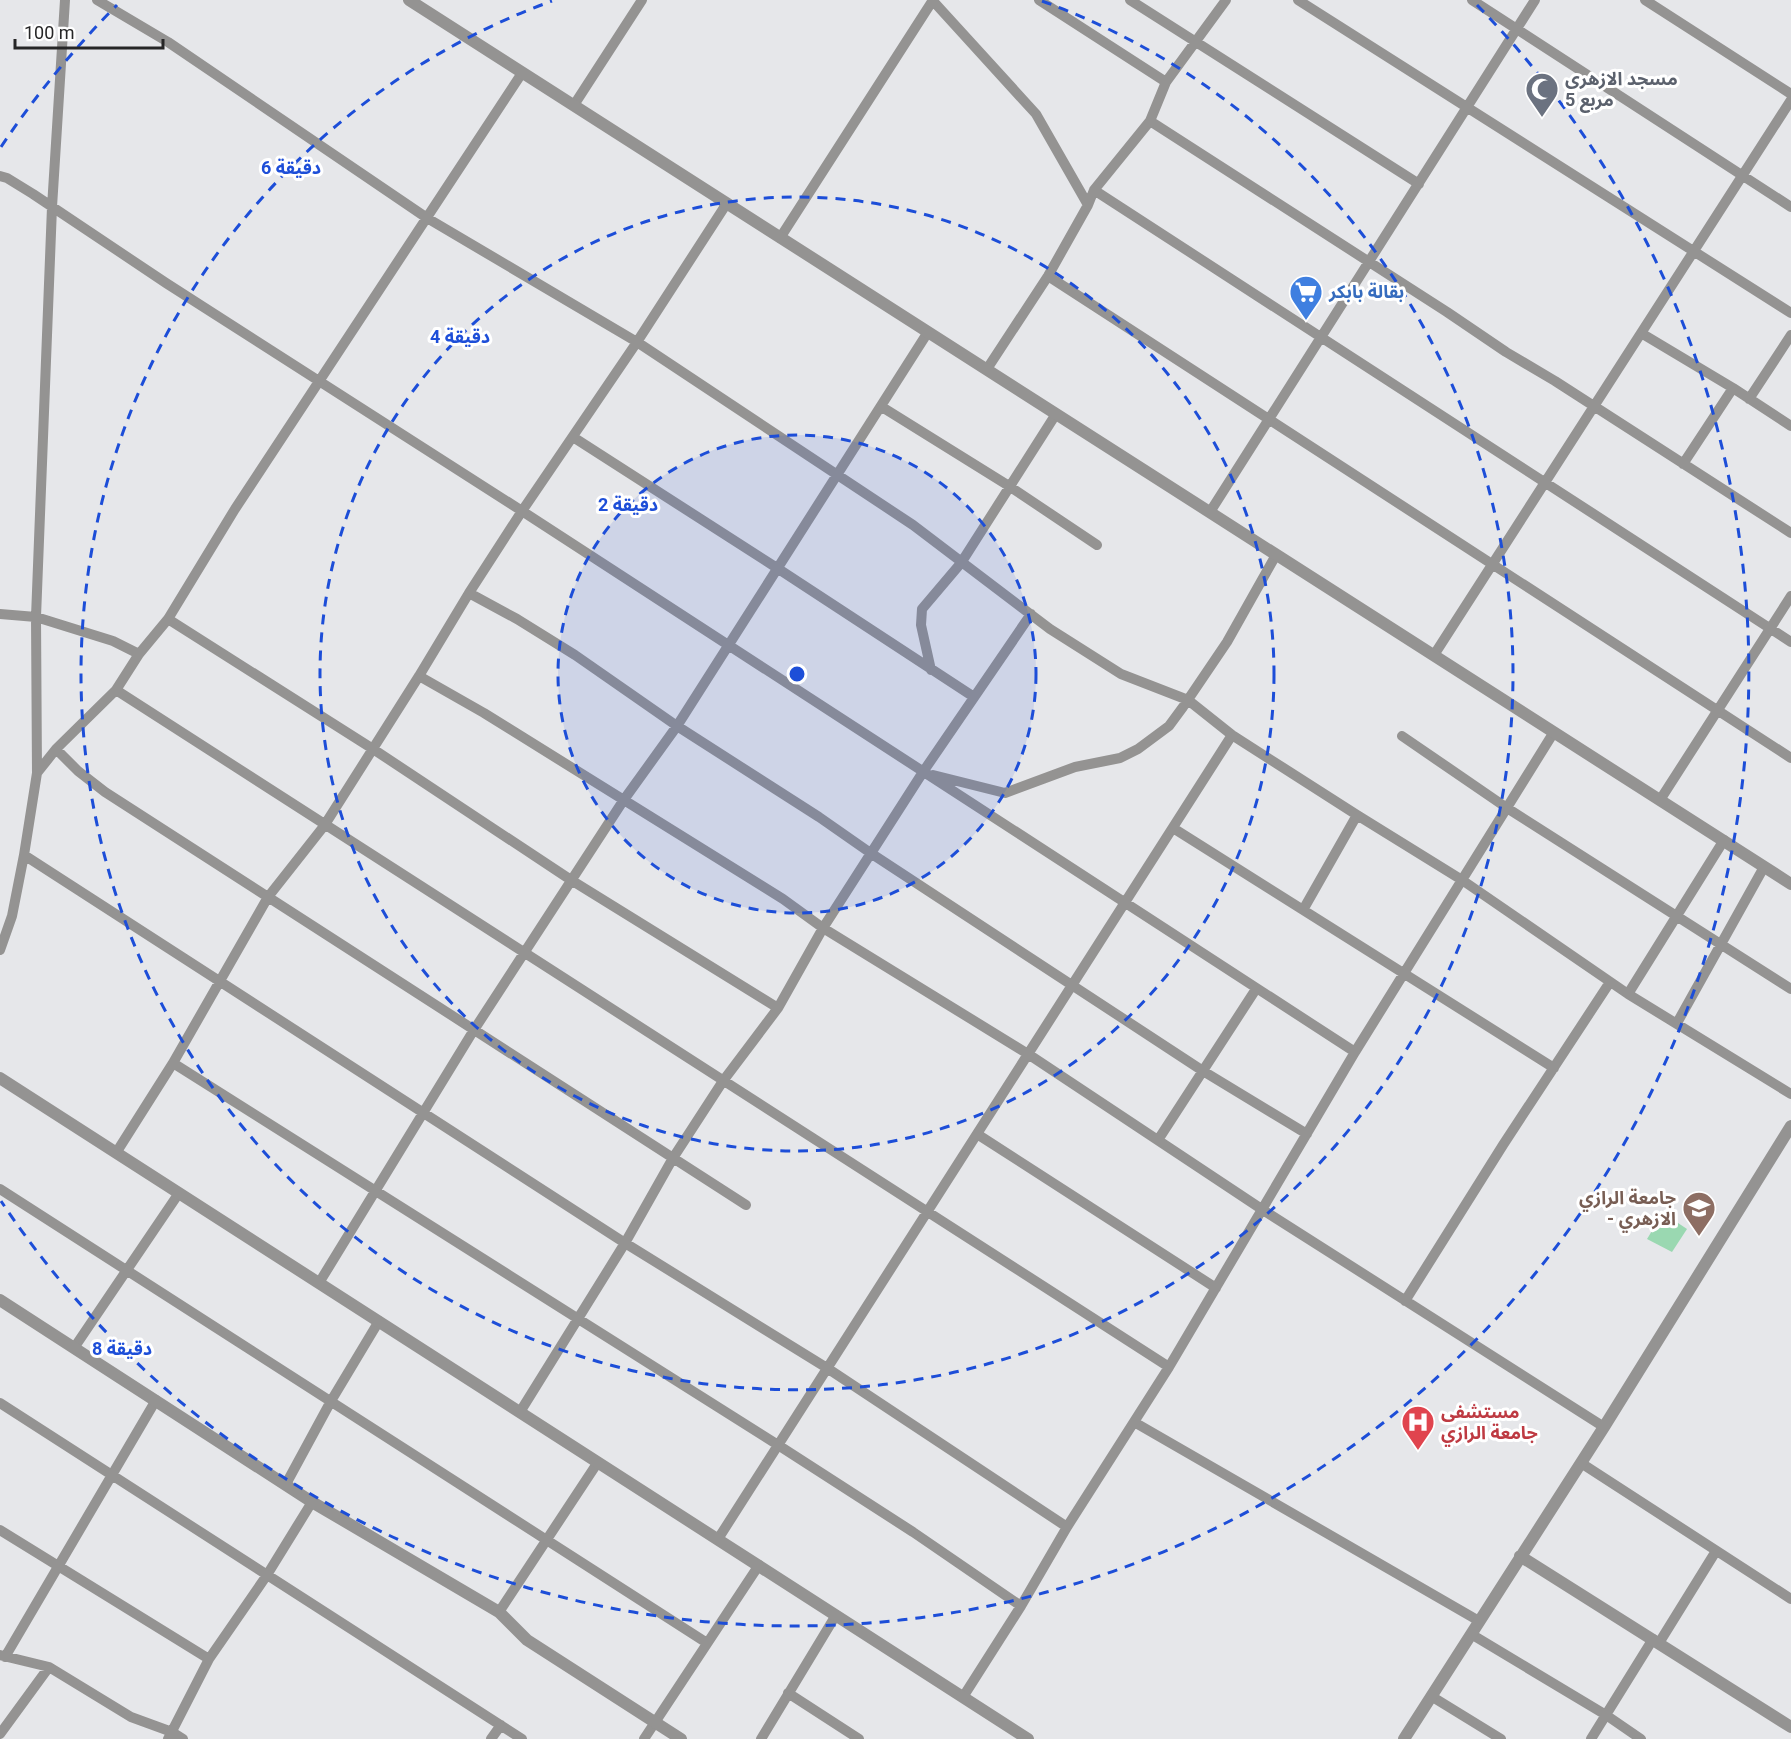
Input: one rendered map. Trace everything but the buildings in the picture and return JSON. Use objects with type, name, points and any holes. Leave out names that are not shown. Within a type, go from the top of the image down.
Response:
[{"type":"street","points":[[0,950],[12,916],[36,774],[36,617],[52,207],[65,0]]},
{"type":"street","points":[[97,0],[168,42],[427,218],[637,342],[913,525],[960,563],[1050,629],[1121,674],[1188,700],[1232,735],[1462,880],[1628,994],[1791,1094]]},
{"type":"street","points":[[409,0],[1791,884]]},
{"type":"street","points":[[574,105],[642,0]]},
{"type":"street","points":[[780,238],[933,0],[1035,114],[1088,204]]},
{"type":"street","points":[[1039,0],[1166,82]]},
{"type":"street","points":[[1130,0],[1419,184]]},
{"type":"street","points":[[987,369],[1048,276],[1094,190],[1150,121],[1166,82],[1226,0]]},
{"type":"street","points":[[1298,0],[1791,314]]},
{"type":"street","points":[[1472,0],[1791,207]]},
{"type":"street","points":[[1210,512],[1536,0]]},
{"type":"street","points":[[1645,0],[1791,94]]},
{"type":"street","points":[[36,774],[56,749],[116,690],[140,654],[168,619],[235,509],[522,73]]},
{"type":"street","points":[[1434,656],[1791,100]]},
{"type":"street","points":[[1150,121],[1506,352],[1791,532]]},
{"type":"street","points":[[0,176],[7,178],[52,207],[1355,1052]]},
{"type":"street","points":[[1094,190],[1791,642]]},
{"type":"street","points":[[117,1153],[173,1063],[268,897],[324,826],[522,511],[637,342],[727,203]]},
{"type":"street","points":[[1048,276],[1791,758]]},
{"type":"street","points":[[319,1283],[474,1030],[623,801],[677,726],[928,332]]},
{"type":"street","points":[[1641,333],[1791,426]]},
{"type":"street","points":[[1749,399],[1791,335]]},
{"type":"street","points":[[1683,464],[1733,388]]},
{"type":"street","points":[[882,407],[1009,486],[1097,545]]},
{"type":"street","points":[[931,670],[921,625],[922,609],[960,563],[1056,414]]},
{"type":"street","points":[[573,437],[974,697]]},
{"type":"street","points":[[923,772],[1005,793],[1075,767],[1120,758],[1138,749],[1169,726],[1188,700],[1227,642],[1276,555]]},
{"type":"street","points":[[469,593],[575,655],[677,726],[819,817],[1072,986],[1203,1071],[1306,1134]]},
{"type":"street","points":[[1660,800],[1791,596]]},
{"type":"street","points":[[0,614],[36,617],[113,641],[140,654]]},
{"type":"street","points":[[520,1412],[625,1243],[673,1158],[723,1082],[778,1008],[823,928],[923,772],[1031,614]]},
{"type":"street","points":[[168,619],[373,749],[572,880],[778,1008]]},
{"type":"street","points":[[419,676],[484,713],[783,899],[823,928],[1028,1054],[1263,1210],[1604,1427]]},
{"type":"street","points":[[116,690],[324,826],[1169,1367]]},
{"type":"street","points":[[963,1697],[1169,1367],[1355,1052],[1554,732]]},
{"type":"street","points":[[718,1539],[1232,735]]},
{"type":"street","points":[[1402,736],[1507,808],[1791,989]]},
{"type":"street","points":[[56,749],[78,771],[105,792],[746,1206]]},
{"type":"street","points":[[1303,910],[1357,815]]},
{"type":"street","points":[[1173,828],[1554,1068]]},
{"type":"street","points":[[1628,994],[1724,840]]},
{"type":"street","points":[[24,855],[625,1243],[827,1368],[1067,1527]]},
{"type":"street","points":[[1677,1023],[1764,867]]},
{"type":"street","points":[[1405,1301],[1503,1145],[1610,982]]},
{"type":"street","points":[[1158,1140],[1256,989]]},
{"type":"street","points":[[173,1063],[778,1445],[913,1532],[1021,1606]]},
{"type":"street","points":[[0,1078],[1028,1739]]},
{"type":"street","points":[[1404,1739],[1604,1427],[1791,1126]]},
{"type":"street","points":[[977,1134],[1216,1288]]},
{"type":"street","points":[[0,1189],[707,1643]]},
{"type":"street","points":[[74,1348],[179,1193]]},
{"type":"street","points":[[0,1300],[312,1502],[499,1612],[527,1640],[681,1739]]},
{"type":"street","points":[[286,1484],[331,1401],[379,1321]]},
{"type":"street","points":[[156,1400],[59,1567],[3,1656],[49,1667],[131,1717],[183,1739]]},
{"type":"street","points":[[0,1403],[522,1739]]},
{"type":"street","points":[[1134,1422],[1479,1621]]},
{"type":"street","points":[[499,1612],[598,1462]]},
{"type":"street","points":[[1581,1463],[1791,1599]]},
{"type":"street","points":[[170,1735],[208,1659],[267,1575],[312,1502]]},
{"type":"street","points":[[0,1530],[208,1659]]},
{"type":"street","points":[[1591,1739],[1716,1551]]},
{"type":"street","points":[[1520,1556],[1791,1727]]},
{"type":"street","points":[[644,1739],[759,1565]]},
{"type":"street","points":[[761,1739],[836,1615]]},
{"type":"street","points":[[1471,1634],[1606,1715],[1641,1739]]},
{"type":"street","points":[[0,1734],[49,1667]]},
{"type":"street","points":[[788,1693],[859,1739]]},
{"type":"street","points":[[1431,1696],[1501,1739]]},
{"type":"street","points":[[491,1739],[501,1725]]},
{"type":"green space","points":[[1663,1213],[1687,1229],[1672,1252],[1647,1239]]},
{"type":"place","name":"مسجد الازهري مربع 5","points":[[1542,118]]},
{"type":"place","name":"بقالة بابكر","points":[[1306,321]]},
{"type":"place","name":"جامعة الرازي - الازهري","points":[[1699,1237]]},
{"type":"place","name":"مستشفى جامعة الرازي","points":[[1418,1451]]}]
